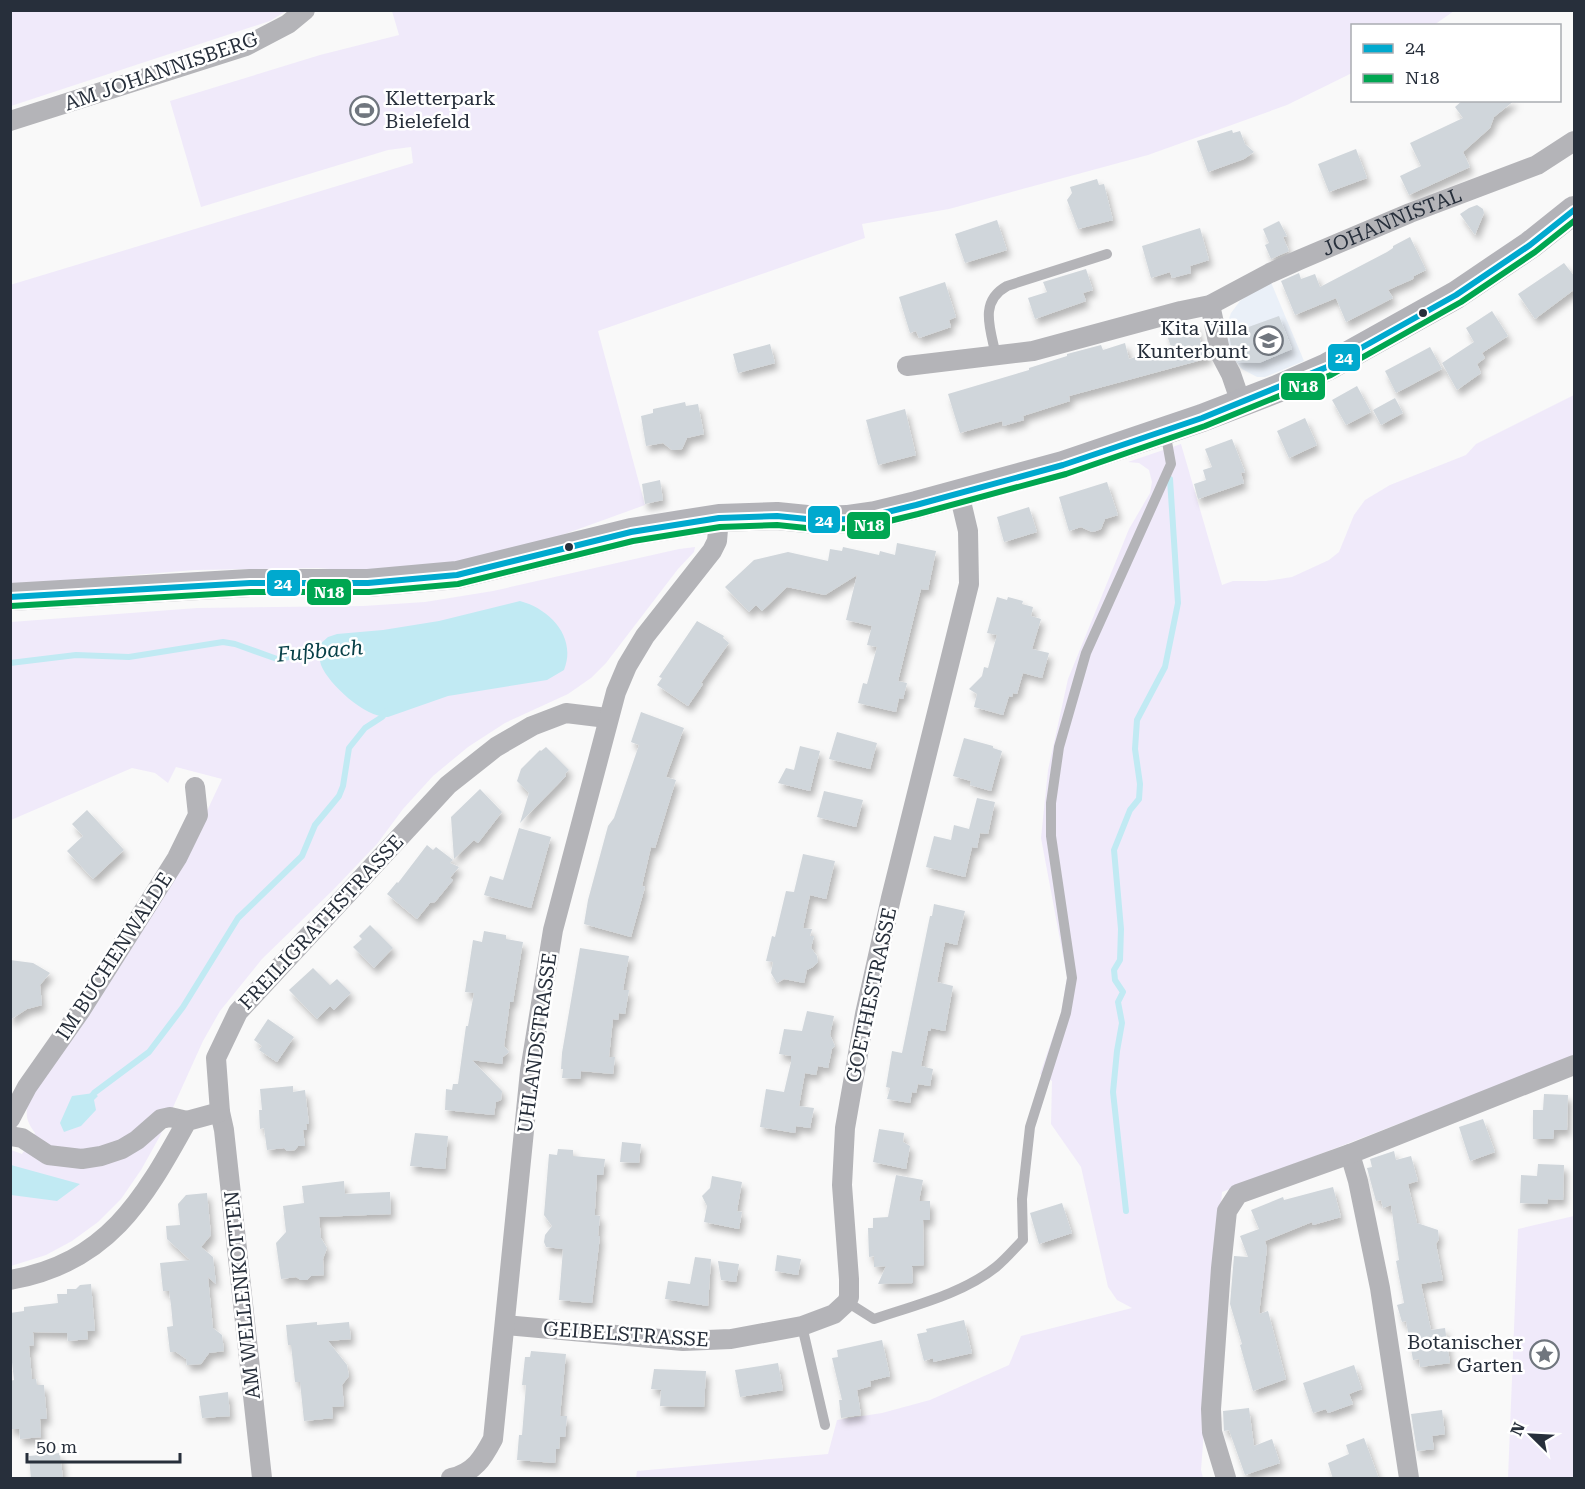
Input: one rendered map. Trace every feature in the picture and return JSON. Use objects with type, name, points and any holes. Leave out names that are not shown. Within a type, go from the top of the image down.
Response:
[{"type":"main road","points":[[10,597],[249,583],[368,583],[457,575],[631,532],[719,518],[777,516],[817,520],[875,515],[1063,465],[1241,404],[1326,367],[1424,314],[1521,251],[1575,210]]},
{"type":"street","name":"AM JOHANNISBERG","points":[[10,121],[246,46],[288,24],[305,10]]},
{"type":"street","name":"JOHANNISTAL","points":[[907,366],[1034,351],[1210,305],[1310,255],[1410,213],[1537,165],[1575,141]]},
{"type":"street","points":[[1210,305],[1221,355],[1232,374],[1241,404]]},
{"type":"street","name":"GOETHESTRASSE","points":[[846,1302],[849,1297],[849,1279],[842,1185],[845,1128],[865,1014],[891,898],[969,584],[968,531],[959,493]]},
{"type":"street","name":"UHLANDSTRASSE","points":[[451,1479],[482,1460],[493,1439],[530,1071],[540,1000],[553,930],[587,805],[607,718],[627,666],[645,636],[712,551],[717,541],[719,518]]},
{"type":"street","name":"FREILIGRATHSTRASSE","points":[[220,1112],[216,1058],[238,1011],[448,785],[496,747],[532,726],[566,713],[607,718]]},
{"type":"street","name":"IM BUCHENWALDE","points":[[10,1119],[27,1087],[81,1010],[177,858],[198,815],[195,787]]},
{"type":"street","points":[[1226,1479],[1212,1432],[1211,1409],[1227,1211],[1238,1194],[1350,1154],[1575,1065]]},
{"type":"street","points":[[10,1136],[22,1138],[48,1155],[82,1159],[122,1149],[137,1140],[161,1119],[170,1117],[187,1121],[220,1112]]},
{"type":"street","name":"AM WELLENKOTTEN","points":[[220,1112],[224,1130],[262,1479]]},
{"type":"street","points":[[10,1280],[36,1275],[84,1254],[125,1220],[159,1172],[187,1121]]},
{"type":"street","points":[[1350,1154],[1358,1181],[1380,1288],[1409,1479]]},
{"type":"street","name":"GEIBELSTRASSE","points":[[505,1325],[683,1341],[730,1339],[802,1326],[834,1314],[846,1302]]},
{"type":"lane","points":[[996,356],[988,313],[997,291],[1107,255]]},
{"type":"lane","points":[[846,1302],[874,1319],[938,1297],[966,1285],[995,1267],[1023,1240],[1022,1199],[1030,1127],[1066,1013],[1072,978],[1051,836],[1051,803],[1059,747],[1086,653],[1171,464],[1165,431]]},
{"type":"lane","points":[[802,1326],[825,1425]]},
{"type":"shaded area","points":[[11,10],[286,11],[270,21],[11,106]]},
{"type":"shaded area","points":[[392,11],[1454,11],[1435,24],[1351,24],[1351,73],[1287,105],[1148,155],[949,209],[862,224],[865,238],[598,331],[645,505],[551,539],[454,565],[366,572],[318,568],[195,570],[11,585],[10,285],[413,163],[411,147],[388,150],[201,207],[170,101],[320,55],[399,35]]},
{"type":"shaded area","points":[[1270,280],[1304,361],[1265,377],[1257,377],[1242,369],[1236,362],[1226,335],[1226,327],[1231,313],[1240,301]]},
{"type":"shaded area","points":[[1574,395],[1574,1056],[1222,1192],[1201,1470],[1203,1478],[636,1478],[637,1471],[828,1454],[837,1420],[882,1413],[930,1400],[1009,1365],[1021,1336],[1132,1308],[1117,1300],[1108,1287],[1081,1167],[1051,1124],[1052,1081],[1040,1074],[1061,1013],[1067,977],[1041,838],[1048,770],[1068,679],[1129,529],[1150,493],[1152,482],[1149,470],[1139,463],[1128,462],[1181,444],[1222,585],[1233,581],[1266,581],[1292,577],[1329,560],[1339,552],[1354,515],[1365,500],[1390,485],[1466,455],[1476,444]]},
{"type":"shaded area","points":[[695,547],[694,552],[678,569],[606,663],[591,678],[568,694],[505,723],[468,747],[433,776],[403,809],[377,844],[262,959],[220,1011],[203,1041],[160,1136],[121,1199],[98,1222],[72,1241],[46,1255],[11,1266],[11,1150],[22,1154],[35,1133],[27,1118],[32,1093],[183,862],[222,779],[176,767],[168,783],[155,773],[132,768],[11,820],[11,622],[197,608],[363,606],[425,602],[493,591]]},
{"type":"shaded area","name":"Botanischer Garten","points":[[1574,1216],[1574,1478],[1508,1478],[1518,1229]]},
{"type":"water","points":[[520,601],[551,618],[564,636],[567,658],[564,670],[547,680],[448,696],[388,717],[369,712],[349,699],[332,682],[321,665],[319,645],[328,637],[337,634],[383,630],[439,621]]},
{"type":"water","points":[[94,1093],[98,1096],[94,1100],[96,1110],[81,1126],[64,1132],[60,1123],[72,1096]]},
{"type":"water","points":[[11,1165],[80,1184],[57,1201],[11,1195]]},
{"type":"building","points":[[1461,102],[1513,102],[1494,117],[1490,128],[1463,152],[1470,167],[1409,195],[1400,176],[1421,166],[1410,143],[1463,118],[1455,107]]},
{"type":"building","points":[[1232,130],[1233,133],[1240,131],[1245,144],[1254,152],[1244,159],[1208,172],[1197,141]]},
{"type":"building","points":[[1356,149],[1367,178],[1329,192],[1318,164]]},
{"type":"building","points":[[1097,179],[1099,185],[1104,184],[1113,220],[1078,229],[1067,200],[1072,193],[1070,187]]},
{"type":"building","points":[[1477,205],[1483,209],[1484,213],[1475,235],[1460,214]]},
{"type":"building","points":[[997,220],[1007,250],[965,263],[955,234]]},
{"type":"building","points":[[1279,221],[1287,236],[1283,237],[1289,251],[1271,259],[1265,245],[1269,243],[1263,229]]},
{"type":"building","points":[[1200,228],[1209,260],[1190,266],[1191,273],[1172,278],[1170,272],[1151,278],[1142,246]]},
{"type":"building","points":[[1410,237],[1426,270],[1414,276],[1413,279],[1388,290],[1393,298],[1346,322],[1336,298],[1295,315],[1281,281],[1299,273],[1301,279],[1315,274],[1320,287],[1387,252]]},
{"type":"building","points":[[1564,263],[1575,277],[1575,289],[1535,319],[1518,294]]},
{"type":"building","points":[[1086,269],[1093,290],[1083,293],[1086,301],[1035,319],[1028,298],[1047,292],[1043,282]]},
{"type":"building","points":[[945,282],[956,317],[949,320],[951,327],[919,338],[916,331],[910,333],[899,297]]},
{"type":"building","points":[[1492,311],[1508,336],[1482,353],[1485,358],[1477,364],[1481,373],[1457,390],[1442,363],[1474,342],[1466,328]]},
{"type":"building","points":[[1279,316],[1292,349],[1259,363],[1238,362],[1232,351],[1229,334]]},
{"type":"building","points":[[1195,323],[1202,345],[1206,343],[1209,358],[1069,396],[1070,401],[1023,416],[1024,420],[1003,426],[1002,421],[960,433],[948,394],[1029,370],[1029,368],[1067,356],[1067,354],[1101,345],[1103,350],[1125,343],[1129,359],[1171,347],[1166,332]]},
{"type":"building","points":[[770,344],[775,363],[738,373],[733,354]]},
{"type":"building","points":[[1430,347],[1442,369],[1396,393],[1385,371]]},
{"type":"building","points":[[1357,386],[1371,412],[1346,425],[1332,400]]},
{"type":"building","points":[[1395,398],[1403,413],[1381,425],[1373,410]]},
{"type":"building","points":[[685,402],[686,406],[698,404],[704,434],[687,438],[682,449],[672,450],[663,443],[646,446],[641,416],[653,413],[653,409]]},
{"type":"building","points":[[905,409],[916,455],[878,465],[866,420]]},
{"type":"building","points":[[1305,418],[1317,445],[1289,458],[1277,431]]},
{"type":"building","points":[[1232,439],[1245,472],[1241,473],[1244,483],[1198,499],[1194,484],[1206,480],[1203,470],[1212,467],[1205,449]]},
{"type":"building","points":[[660,480],[663,500],[645,504],[642,484]]},
{"type":"building","points":[[1107,482],[1118,515],[1105,519],[1101,529],[1096,531],[1092,532],[1081,527],[1069,531],[1059,497]]},
{"type":"building","points":[[1029,507],[1037,532],[1004,542],[997,517]]},
{"type":"building","points":[[897,543],[936,551],[928,590],[921,589],[898,681],[907,683],[903,699],[899,698],[896,712],[858,703],[863,683],[867,684],[877,647],[867,645],[872,626],[846,620],[857,575],[825,595],[787,587],[762,611],[756,605],[749,612],[725,587],[754,560],[788,552],[828,561],[830,549],[842,551],[843,547],[879,555],[880,551],[895,555]]},
{"type":"building","points":[[997,597],[1023,601],[1022,604],[1033,607],[1031,616],[1041,619],[1032,649],[1049,653],[1042,678],[1023,673],[1017,694],[1013,693],[1012,697],[1009,696],[1003,715],[974,707],[977,694],[969,689],[982,676],[984,667],[988,668],[997,635],[987,633]]},
{"type":"building","points":[[697,621],[724,636],[723,638],[729,643],[688,706],[657,685],[662,678],[659,677]]},
{"type":"building","points":[[641,712],[684,728],[666,777],[676,780],[655,848],[651,847],[642,886],[645,887],[631,937],[584,924],[588,900],[608,826],[614,818],[639,745],[631,742]]},
{"type":"building","points":[[837,732],[877,743],[870,769],[829,759]]},
{"type":"building","points":[[964,738],[993,746],[1002,751],[991,791],[970,785],[971,781],[953,776]]},
{"type":"building","points":[[800,746],[820,751],[810,791],[778,783],[786,768],[794,770]]},
{"type":"building","points":[[546,747],[569,770],[566,776],[520,823],[529,793],[517,781],[521,769]]},
{"type":"building","points":[[480,789],[502,812],[478,843],[474,840],[454,859],[451,817]]},
{"type":"building","points":[[824,791],[863,800],[856,827],[817,817]]},
{"type":"building","points":[[977,798],[995,802],[988,834],[980,833],[977,848],[972,847],[965,877],[926,867],[934,836],[951,840],[954,825],[969,829]]},
{"type":"building","points":[[87,810],[124,850],[93,879],[67,851],[83,836],[72,824]]},
{"type":"building","points":[[519,828],[551,837],[531,908],[484,895],[490,876],[503,880]]},
{"type":"building","points":[[427,845],[433,850],[436,847],[453,860],[450,863],[459,867],[450,878],[453,880],[417,919],[387,894]]},
{"type":"building","points":[[803,854],[835,861],[826,899],[810,895],[803,928],[812,929],[810,936],[814,936],[811,948],[818,962],[807,970],[804,983],[784,979],[777,983],[771,973],[773,962],[766,961],[772,936],[775,937],[786,891],[794,892]]},
{"type":"building","points":[[934,904],[965,911],[957,945],[945,942],[937,982],[953,986],[945,1031],[931,1028],[928,1031],[921,1066],[933,1069],[930,1086],[918,1084],[916,1093],[912,1092],[910,1103],[887,1099],[890,1088],[886,1087],[892,1051],[902,1053]]},
{"type":"building","points":[[370,925],[393,948],[374,968],[353,947],[362,939],[359,936]]},
{"type":"building","points":[[484,931],[506,935],[506,939],[523,942],[513,1002],[510,1002],[504,1046],[509,1052],[503,1057],[502,1064],[472,1060],[502,1091],[501,1100],[496,1102],[494,1115],[445,1110],[446,1089],[452,1090],[453,1084],[458,1084],[466,1026],[468,1026],[474,993],[465,992],[473,940],[482,942]]},
{"type":"building","points":[[580,948],[629,956],[623,990],[629,990],[625,1014],[619,1013],[618,1020],[613,1019],[609,1057],[615,1057],[613,1074],[581,1071],[580,1079],[562,1078],[562,1053]]},
{"type":"building","points":[[10,960],[33,963],[50,973],[40,985],[42,1005],[27,1009],[10,1020]]},
{"type":"building","points":[[313,968],[330,985],[337,979],[351,993],[334,1010],[330,1006],[317,1019],[289,990]]},
{"type":"building","points":[[807,1011],[834,1016],[830,1035],[835,1046],[832,1049],[828,1068],[818,1066],[816,1075],[805,1073],[799,1106],[814,1108],[810,1128],[796,1126],[795,1133],[760,1127],[766,1089],[784,1092],[791,1056],[779,1054],[784,1029],[802,1031]]},
{"type":"building","points":[[268,1019],[294,1037],[277,1062],[259,1050],[262,1046],[254,1040]]},
{"type":"building","points":[[293,1086],[293,1092],[305,1090],[309,1124],[306,1124],[307,1130],[303,1130],[305,1146],[298,1146],[295,1150],[287,1151],[284,1148],[267,1150],[264,1128],[260,1129],[259,1110],[262,1110],[260,1089]]},
{"type":"building","points":[[1544,1094],[1568,1095],[1567,1130],[1554,1130],[1553,1139],[1533,1139],[1533,1110],[1543,1110]]},
{"type":"building","points":[[1483,1119],[1495,1152],[1470,1161],[1459,1127]]},
{"type":"building","points":[[879,1129],[904,1133],[903,1142],[910,1146],[906,1169],[873,1162]]},
{"type":"building","points":[[415,1133],[448,1136],[445,1169],[410,1166]]},
{"type":"building","points":[[622,1142],[641,1144],[639,1163],[620,1162]]},
{"type":"building","points":[[558,1149],[573,1150],[573,1156],[605,1159],[603,1175],[597,1175],[595,1215],[600,1216],[598,1236],[600,1236],[592,1303],[559,1300],[563,1249],[546,1247],[544,1242],[545,1235],[552,1226],[544,1215],[549,1154],[557,1155]]},
{"type":"building","points":[[1394,1151],[1396,1160],[1411,1156],[1418,1181],[1408,1184],[1417,1223],[1438,1230],[1439,1239],[1436,1244],[1443,1280],[1421,1284],[1431,1330],[1445,1328],[1450,1363],[1420,1367],[1419,1359],[1413,1360],[1406,1321],[1402,1322],[1397,1305],[1404,1303],[1396,1261],[1399,1260],[1391,1205],[1383,1208],[1381,1200],[1376,1201],[1367,1168],[1372,1167],[1370,1159]]},
{"type":"building","points":[[1538,1164],[1564,1165],[1563,1200],[1548,1199],[1547,1204],[1520,1203],[1521,1175],[1537,1176]]},
{"type":"building","points":[[896,1175],[923,1180],[919,1201],[930,1201],[930,1220],[923,1220],[924,1265],[912,1266],[913,1283],[878,1284],[886,1266],[874,1267],[874,1256],[869,1257],[868,1228],[873,1228],[873,1218],[888,1217]]},
{"type":"building","points":[[712,1176],[742,1182],[737,1211],[742,1212],[739,1229],[704,1222],[707,1206],[702,1196],[710,1188]]},
{"type":"building","points":[[344,1181],[345,1194],[390,1192],[391,1214],[319,1217],[321,1238],[327,1248],[323,1259],[324,1275],[311,1276],[307,1280],[296,1277],[281,1279],[276,1243],[286,1232],[283,1206],[304,1203],[302,1186]]},
{"type":"building","points":[[1333,1187],[1341,1217],[1313,1225],[1312,1222],[1265,1241],[1267,1248],[1259,1314],[1268,1311],[1286,1379],[1253,1391],[1230,1304],[1234,1256],[1248,1257],[1240,1236],[1259,1229],[1251,1210],[1283,1197],[1284,1200]]},
{"type":"building","points":[[207,1193],[211,1235],[201,1247],[213,1257],[216,1284],[208,1277],[213,1328],[222,1335],[224,1351],[209,1353],[201,1364],[187,1365],[186,1359],[176,1352],[170,1352],[167,1327],[173,1326],[171,1305],[169,1291],[163,1291],[160,1263],[190,1260],[167,1239],[166,1226],[180,1225],[178,1204],[186,1195]]},
{"type":"building","points":[[1062,1203],[1072,1233],[1039,1244],[1030,1213]]},
{"type":"building","points":[[777,1255],[801,1259],[798,1275],[775,1271]]},
{"type":"building","points":[[695,1257],[711,1259],[708,1306],[665,1299],[668,1281],[690,1284]]},
{"type":"building","points":[[718,1261],[739,1264],[736,1282],[721,1280]]},
{"type":"building","points":[[91,1284],[95,1331],[87,1331],[88,1339],[68,1341],[67,1333],[33,1332],[34,1345],[29,1346],[32,1379],[36,1379],[37,1385],[44,1385],[47,1419],[40,1419],[41,1437],[20,1439],[19,1429],[10,1429],[10,1381],[14,1380],[10,1344],[10,1313],[24,1311],[24,1307],[58,1303],[57,1294],[67,1294],[67,1289],[76,1289],[80,1285]]},
{"type":"building","points":[[964,1320],[972,1353],[933,1362],[933,1358],[924,1361],[917,1334],[927,1332],[926,1329]]},
{"type":"building","points":[[317,1322],[317,1325],[349,1322],[351,1339],[328,1341],[347,1365],[349,1376],[342,1385],[344,1406],[332,1407],[333,1418],[304,1421],[300,1382],[295,1382],[291,1345],[288,1345],[286,1325]]},
{"type":"building","points":[[882,1340],[890,1376],[870,1381],[871,1386],[857,1390],[861,1415],[841,1418],[839,1400],[842,1400],[832,1358],[838,1357],[837,1350]]},
{"type":"building","points":[[531,1351],[566,1354],[560,1416],[567,1416],[565,1437],[560,1437],[555,1463],[517,1460],[519,1435],[522,1435],[526,1385],[522,1385],[525,1357],[530,1357]]},
{"type":"building","points":[[778,1363],[783,1390],[740,1397],[735,1370]]},
{"type":"building","points":[[1354,1365],[1362,1389],[1349,1394],[1353,1404],[1328,1413],[1326,1409],[1313,1413],[1303,1383]]},
{"type":"building","points":[[654,1369],[706,1371],[704,1407],[660,1406],[661,1390],[651,1389]]},
{"type":"building","points":[[228,1392],[230,1416],[202,1418],[199,1396]]},
{"type":"building","points":[[1249,1408],[1254,1446],[1272,1439],[1280,1463],[1245,1475],[1229,1430],[1224,1431],[1223,1411]]},
{"type":"building","points":[[1442,1410],[1445,1434],[1432,1436],[1434,1449],[1417,1451],[1411,1414]]},
{"type":"building","points":[[1364,1438],[1379,1479],[1333,1479],[1328,1463],[1349,1454],[1346,1445]]},
{"type":"building","points":[[60,1453],[63,1479],[31,1479],[29,1456]]},
{"type":"waterway","points":[[1126,1211],[1113,1092],[1122,1023],[1118,1002],[1123,992],[1115,980],[1114,970],[1120,960],[1121,929],[1114,850],[1130,810],[1139,799],[1140,784],[1135,749],[1137,720],[1165,667],[1178,603],[1170,479]]},
{"type":"waterway","name":"Fußbach","points":[[10,663],[76,655],[129,657],[223,642],[277,659],[325,651]]},
{"type":"waterway","points":[[90,1098],[149,1052],[183,1007],[238,918],[302,856],[315,825],[339,796],[343,786],[349,748],[365,728],[387,711]]},
{"type":"transit line","name":"24","points":[[10,597],[250,583],[368,583],[457,575],[631,532],[719,518],[777,516],[817,520],[847,519],[916,505],[1063,465],[1202,418],[1327,367],[1456,295],[1530,245],[1574,210]]},
{"type":"transit line","name":"N18","points":[[11,606],[250,592],[369,592],[458,584],[633,541],[720,527],[777,525],[816,529],[847,528],[877,524],[918,514],[1066,474],[1205,426],[1331,375],[1461,302],[1535,252],[1574,221]]},
{"type":"place","name":"Kletterpark Bielefeld","points":[[364,110]]},
{"type":"place","name":"Kita Villa Kunterbunt","points":[[1269,340]]},
{"type":"place","name":"Botanischer Garten","points":[[1544,1354]]}]
